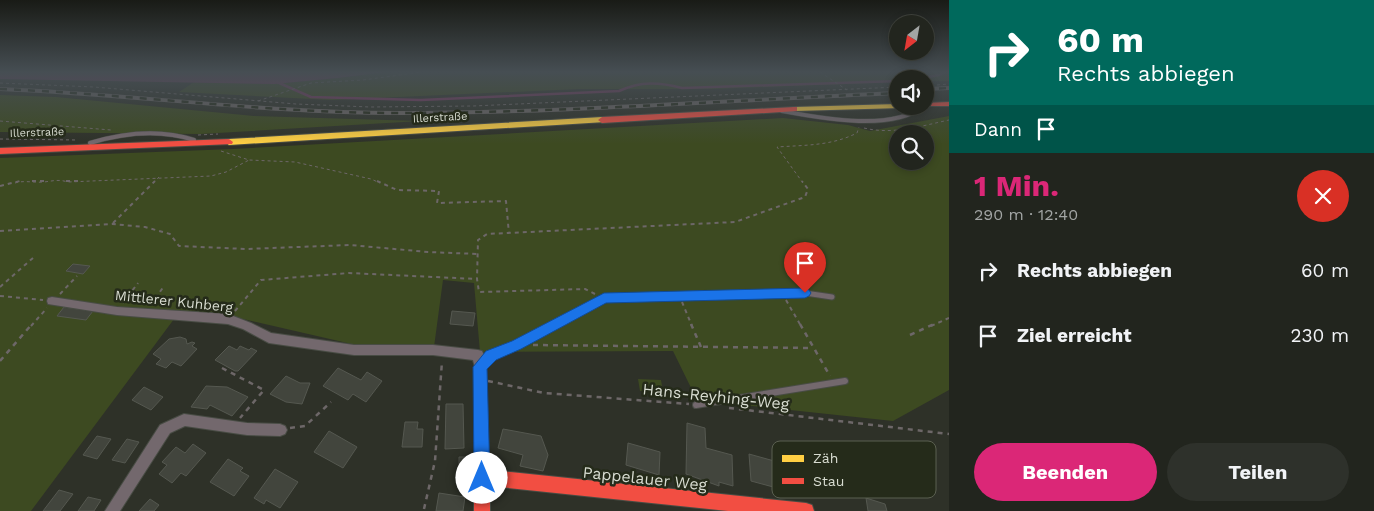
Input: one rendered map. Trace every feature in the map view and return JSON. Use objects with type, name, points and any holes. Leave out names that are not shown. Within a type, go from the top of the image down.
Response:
[{"type":"main road","points":[[934,105],[949,104]]},
{"type":"main road","name":"Illerstraße","points":[[0,151],[208,144],[774,110],[889,106]]},
{"type":"main road","name":"Illerstraße","points":[[0,146],[255,140]]},
{"type":"main road","points":[[482,478],[482,511]]},
{"type":"main road","name":"Pappelauer Weg","points":[[482,478],[806,511]]},
{"type":"street","name":"Mittlerer Kuhberg","points":[[52,302],[117,311],[228,319],[247,326],[269,338],[354,350],[442,351],[478,355],[480,373]]},
{"type":"street","points":[[112,511],[165,429],[184,420],[232,427],[280,430]]},
{"type":"lane","points":[[774,110],[807,116],[856,120],[894,119],[910,115]]},
{"type":"lane","points":[[90,143],[112,136],[129,135],[180,136],[194,140]]},
{"type":"lane","points":[[482,478],[480,373],[491,356],[516,345],[604,298],[680,298],[805,293],[832,297]]},
{"type":"lane","points":[[696,404],[846,381]]},
{"type":"path","points":[[189,96],[325,106],[426,107],[702,96]]},
{"type":"path","points":[[255,102],[272,96]]},
{"type":"path","points":[[604,298],[585,289],[479,292],[477,280],[478,240],[488,234],[736,222],[752,217],[788,200],[805,196],[808,189],[777,146],[827,145],[846,140],[857,133],[858,125],[879,131],[897,130],[949,120]]},
{"type":"path","points":[[0,121],[125,131],[129,135]]},
{"type":"path","points":[[180,136],[223,134]]},
{"type":"path","points":[[208,144],[211,148],[249,160],[295,162],[370,179],[396,190],[439,190],[437,203],[506,201],[508,234]]},
{"type":"path","points":[[0,186],[22,181],[44,182],[57,180],[68,182],[211,176],[226,172],[249,160]]},
{"type":"path","points":[[112,224],[158,177]]},
{"type":"path","points":[[0,231],[112,224],[145,227],[170,234],[179,246],[246,249],[350,245],[428,252],[478,254]]},
{"type":"path","points":[[0,287],[34,257]]},
{"type":"path","points":[[228,319],[261,280],[349,273],[477,280]]},
{"type":"path","points":[[0,361],[52,302],[78,276]]},
{"type":"path","points":[[117,311],[138,284]]},
{"type":"path","points":[[145,313],[164,286]]},
{"type":"path","points":[[782,294],[825,368]]},
{"type":"path","points":[[0,296],[52,302]]},
{"type":"path","points":[[680,298],[701,347]]},
{"type":"path","points":[[910,335],[949,318]]},
{"type":"path","points":[[516,345],[813,348]]},
{"type":"path","points":[[424,509],[435,461],[442,351]]},
{"type":"path","points":[[222,368],[264,390],[232,427]]},
{"type":"path","name":"Hans-Reyhing-Weg","points":[[480,373],[544,393],[696,404]]},
{"type":"path","points":[[280,430],[305,426],[332,402]]},
{"type":"path","name":"Hans-Reyhing-Weg","points":[[725,408],[949,434]]},
{"type":"green space","points":[[0,96],[56,97],[254,116],[421,121],[200,134],[0,132]]},
{"type":"green space","points":[[252,96],[425,96],[331,100]]},
{"type":"green space","points":[[949,116],[949,390],[893,421],[697,400],[673,351],[480,352],[474,283],[443,280],[434,347],[356,345],[230,316],[180,311],[31,511],[0,511],[0,158],[233,149],[783,118],[848,125],[870,131],[889,127],[889,170],[934,170],[934,125],[902,125]]},
{"type":"green space","points":[[638,379],[661,380],[663,392],[640,391]]},
{"type":"building","points":[[73,264],[90,266],[83,274],[66,271]]},
{"type":"building","points":[[64,307],[93,311],[86,320],[57,316]]},
{"type":"building","points":[[452,311],[475,313],[473,326],[450,324]]},
{"type":"building","points":[[180,337],[186,339],[187,344],[195,343],[192,346],[197,349],[181,366],[172,362],[166,368],[156,364],[161,359],[153,354],[169,339]]},
{"type":"building","points":[[229,346],[237,350],[240,346],[257,351],[238,371],[235,371],[215,360]]},
{"type":"building","points":[[338,368],[361,380],[367,372],[382,381],[366,402],[353,394],[348,400],[323,386]]},
{"type":"building","points":[[286,376],[300,383],[310,383],[302,404],[286,402],[270,394]]},
{"type":"building","points":[[206,386],[227,387],[248,397],[232,416],[210,405],[207,409],[191,407]]},
{"type":"building","points":[[144,387],[163,397],[151,410],[132,400]]},
{"type":"building","points":[[446,404],[463,404],[464,448],[445,449]]},
{"type":"building","points":[[405,422],[418,422],[417,429],[423,429],[422,447],[402,447]]},
{"type":"building","points":[[687,423],[705,428],[706,448],[732,455],[733,486],[719,482],[719,486],[686,474]]},
{"type":"building","points":[[503,429],[541,436],[548,455],[543,471],[520,466],[523,455],[498,448]]},
{"type":"building","points":[[329,431],[357,447],[343,468],[314,452]]},
{"type":"building","points":[[97,436],[111,439],[97,459],[83,455]]},
{"type":"building","points":[[127,439],[139,442],[125,463],[112,460]]},
{"type":"building","points":[[628,443],[660,452],[659,475],[626,465]]},
{"type":"building","points":[[193,444],[206,453],[186,476],[181,473],[172,483],[159,474],[167,465],[162,462],[176,447],[185,453]]},
{"type":"building","points":[[749,454],[772,460],[772,487],[751,481]]},
{"type":"building","points":[[459,457],[472,457],[472,477],[459,477]]},
{"type":"building","points":[[228,459],[243,468],[240,471],[249,476],[234,496],[210,482]]},
{"type":"building","points":[[275,469],[298,482],[280,508],[266,500],[264,504],[254,498]]},
{"type":"building","points":[[59,490],[73,494],[60,511],[43,511]]},
{"type":"building","points":[[439,493],[465,497],[463,511],[436,511]]},
{"type":"building","points":[[88,497],[101,500],[94,511],[78,511]]},
{"type":"building","points":[[866,498],[885,504],[887,511],[868,511]]},
{"type":"building","points":[[150,499],[159,505],[154,511],[139,511]]},
{"type":"waterway","points":[[308,96],[421,100],[512,96]]},
{"type":"railway","points":[[110,96],[297,110],[397,113],[585,109],[842,96]]},
{"type":"traffic: slow","points":[[794,109],[889,106]]},
{"type":"traffic: slow","points":[[229,142],[602,120]]},
{"type":"traffic: jam","points":[[934,105],[949,104]]},
{"type":"traffic: jam","points":[[602,120],[794,109]]},
{"type":"traffic: jam","points":[[0,151],[229,142]]},
{"type":"traffic: jam","points":[[482,511],[482,477],[806,511]]},
{"type":"route","points":[[482,478],[480,367],[491,356],[516,345],[604,298],[680,298],[805,293]]}]
